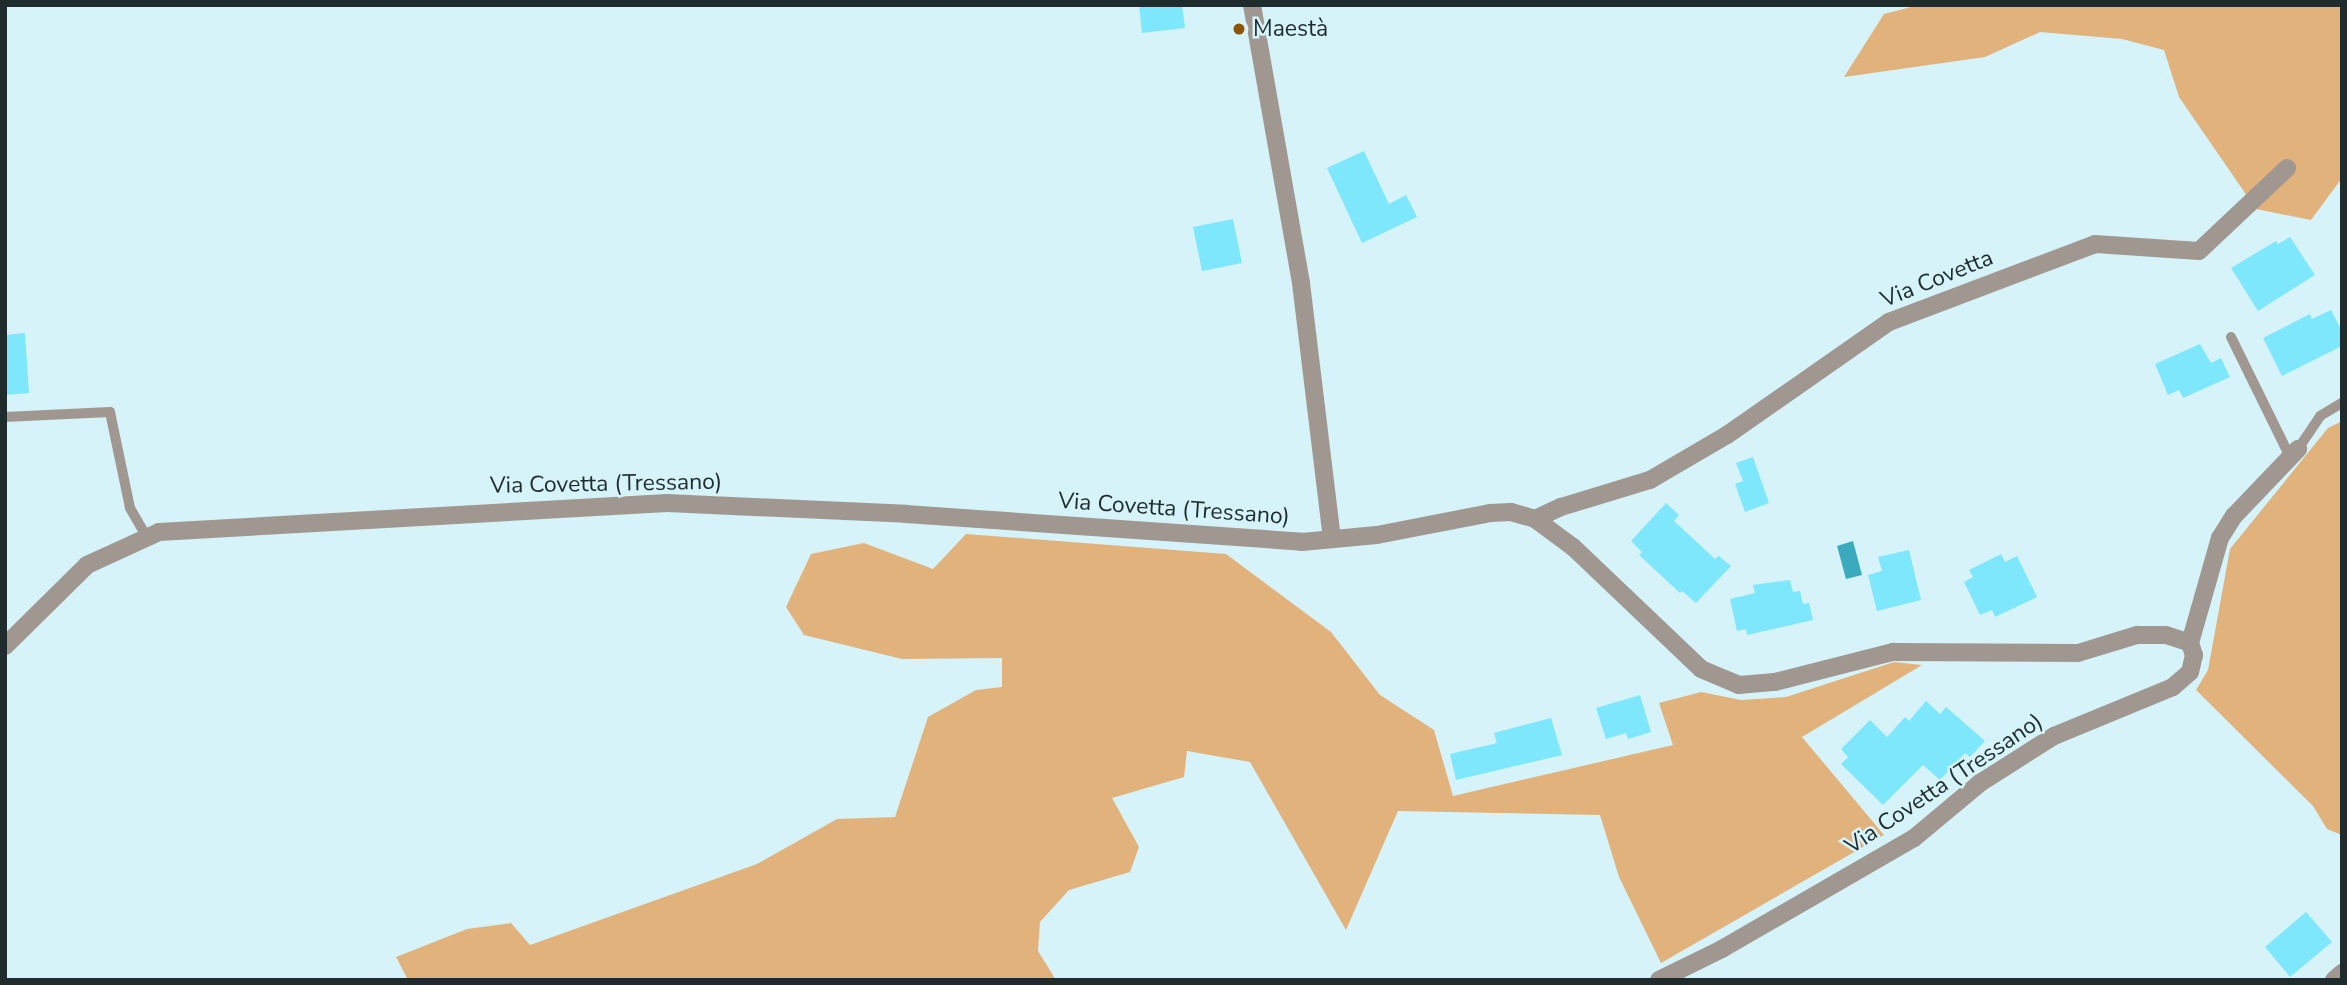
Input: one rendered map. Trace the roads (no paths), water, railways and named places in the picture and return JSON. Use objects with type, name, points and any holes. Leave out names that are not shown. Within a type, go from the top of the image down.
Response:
[{"type":"street","points":[[1252,5],[1301,283],[1332,539]]},
{"type":"street","name":"Via Covetta","points":[[1535,519],[1561,507],[1650,480],[1727,435],[1889,322],[2095,244],[2199,251],[2287,167]]},
{"type":"street","points":[[2190,643],[2220,538],[2234,516],[2294,453]]},
{"type":"street","name":"Via Covetta (Tressano)","points":[[5,646],[87,565],[159,532],[667,503],[906,514],[1302,542],[1377,534],[1490,513],[1511,512],[1535,519],[1573,547],[1701,669],[1739,685],[1775,682],[1893,652],[2078,653],[2137,635],[2166,635],[2190,643],[2194,655],[2190,672],[2173,687],[2054,736],[1980,783],[1914,838],[1722,948],[1659,980]]},
{"type":"street","points":[[2334,980],[2342,973]]},
{"type":"lane","points":[[2231,337],[2294,453],[2320,416],[2342,403]]},
{"type":"lane","points":[[5,417],[110,412],[130,508],[146,537]]},
{"type":"water","points":[[1853,541],[1862,575],[1846,579],[1837,546]]},
{"type":"place","name":"Maestà","points":[[1239,29]]}]
